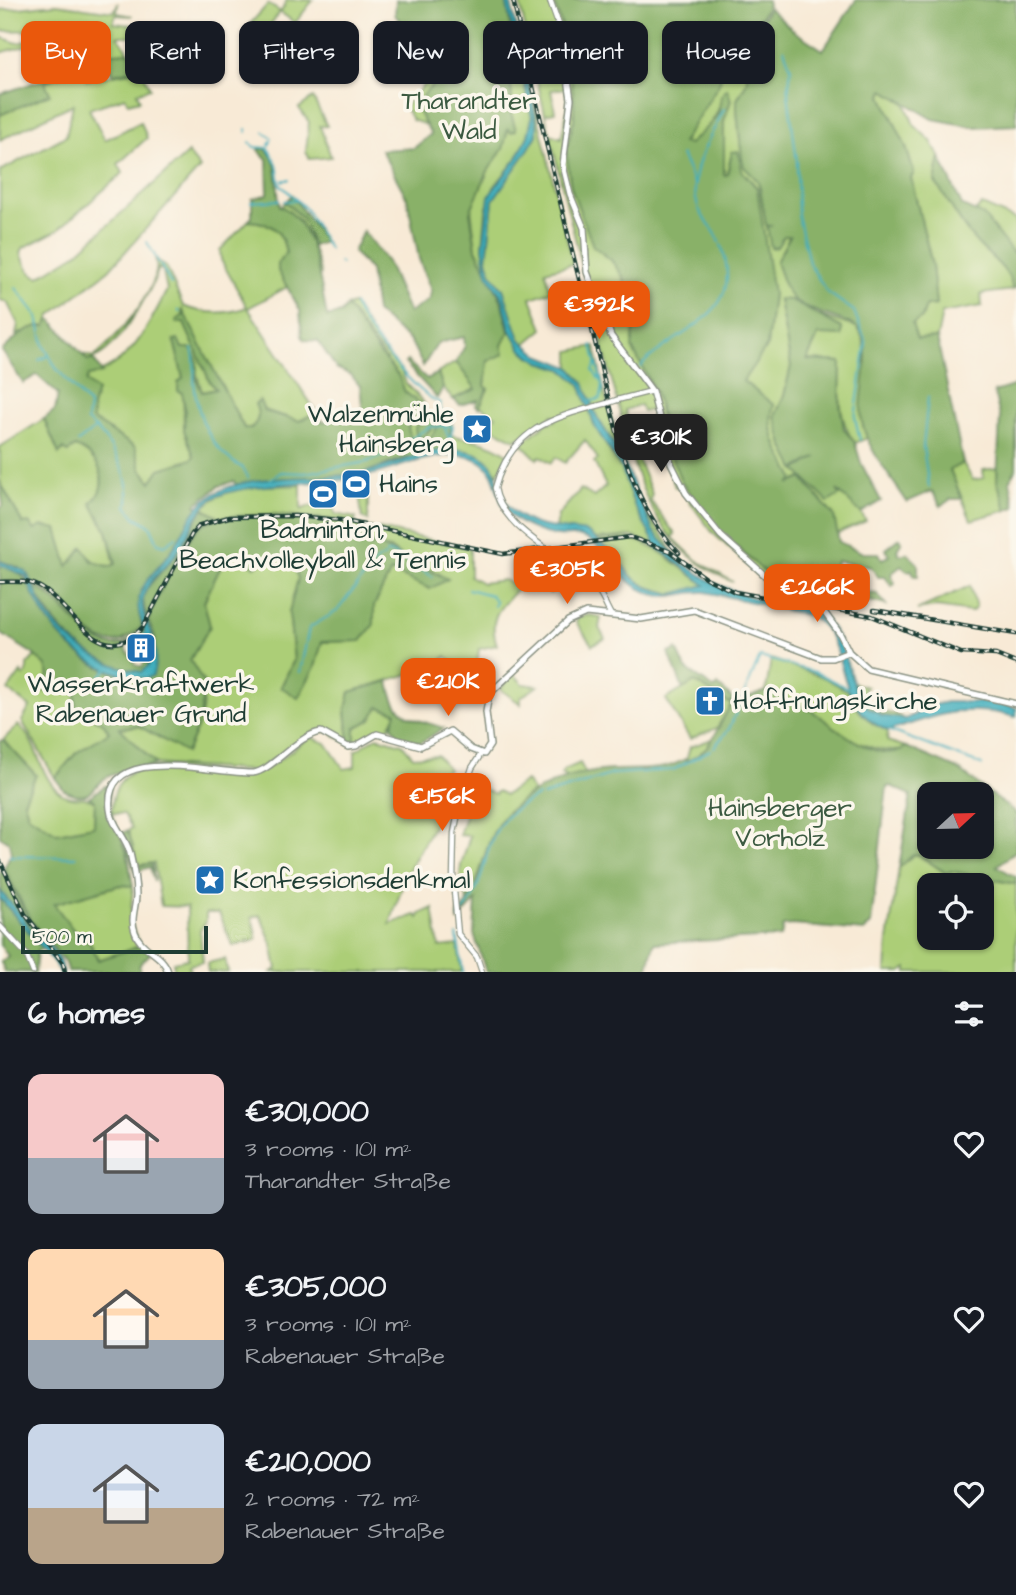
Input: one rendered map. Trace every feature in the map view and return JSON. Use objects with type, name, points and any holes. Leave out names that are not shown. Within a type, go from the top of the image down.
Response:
[{"type":"main road","points":[[550,0],[561,31],[572,99],[564,166],[572,198],[584,228],[587,272],[609,333],[651,389],[671,463],[690,499],[718,533],[778,587],[814,598],[840,634],[843,654]]},
{"type":"main road","points":[[168,972],[163,961],[141,943],[132,920],[136,893],[131,857],[109,807],[110,792],[116,779],[150,766],[256,772],[318,732],[327,733],[350,747],[377,734],[421,746],[450,731],[481,754],[490,745],[486,705],[490,693],[572,618],[586,613],[647,619],[694,610],[818,657],[843,654],[883,675],[1016,704]]},
{"type":"street","points":[[611,615],[600,592],[504,512],[498,500],[496,484],[517,444],[545,421],[651,389]]},
{"type":"street","points":[[481,754],[472,768],[455,825],[453,880],[460,938],[477,957],[482,972]]},
{"type":"street","points":[[0,926],[26,954],[33,972]]},
{"type":"green space","points":[[287,0],[313,0],[297,21],[280,12],[273,21],[253,21],[268,4],[281,12]]},
{"type":"green space","name":"Tharandter Wald","points":[[396,0],[506,0],[510,21],[483,21],[483,84],[511,84],[512,98],[508,103],[516,130],[511,132],[508,129],[503,149],[488,171],[470,212],[476,249],[501,300],[509,332],[502,345],[504,354],[488,361],[485,386],[488,388],[479,408],[476,405],[478,400],[460,405],[453,399],[476,389],[456,362],[465,346],[464,337],[438,343],[423,366],[411,342],[376,312],[370,270],[353,252],[363,231],[387,262],[409,313],[429,300],[431,291],[419,259],[407,198],[381,150],[414,148],[431,134],[418,111],[422,96],[434,84],[469,84],[469,21],[401,21],[395,15]]},
{"type":"green space","points":[[519,0],[553,0],[560,21],[524,21]]},
{"type":"green space","points":[[553,0],[767,0],[768,5],[758,21],[662,21],[662,84],[719,84],[682,143],[689,144],[719,112],[722,95],[727,89],[731,100],[724,121],[724,175],[727,175],[732,152],[738,151],[742,171],[757,188],[773,294],[767,346],[743,381],[774,405],[771,423],[780,452],[794,478],[789,484],[802,478],[834,516],[839,542],[863,553],[879,553],[882,559],[889,556],[886,549],[900,538],[902,541],[897,550],[900,555],[907,553],[918,564],[918,576],[914,576],[912,570],[907,571],[901,566],[891,574],[895,584],[892,586],[885,577],[878,577],[871,567],[836,561],[833,588],[877,594],[886,605],[829,592],[818,594],[784,589],[719,532],[682,483],[671,455],[655,391],[632,348],[634,331],[624,278],[611,260],[593,246],[571,187],[566,150],[574,120],[572,84],[648,84],[648,21],[560,21]]},
{"type":"green space","points":[[856,0],[1016,0],[1016,125],[974,127],[933,119],[884,90],[882,96],[906,147],[914,173],[911,178],[932,265],[936,305],[926,306],[922,318],[912,324],[917,339],[937,338],[963,463],[950,470],[962,499],[951,499],[941,506],[932,491],[907,502],[875,453],[865,433],[861,413],[866,365],[862,333],[850,323],[807,308],[791,297],[776,262],[790,236],[784,236],[777,247],[771,248],[767,227],[770,226],[766,225],[759,182],[744,167],[737,100],[746,84],[775,84],[775,21],[761,21],[769,8],[794,31],[823,50]]},
{"type":"green space","points":[[118,3],[117,13],[133,16],[116,15],[113,23],[125,24],[125,36],[118,36],[125,46],[125,52],[111,53],[111,21],[21,21],[21,31],[0,31],[0,10],[56,4],[114,12]]},
{"type":"green space","points":[[0,37],[21,42],[21,47],[0,53]]},
{"type":"green space","points":[[125,52],[125,72],[113,74],[111,53]]},
{"type":"green space","points":[[125,73],[125,84],[148,84],[150,88],[137,93],[140,100],[128,103],[125,97],[89,109],[105,140],[141,122],[147,138],[118,164],[123,173],[58,230],[23,248],[21,253],[27,268],[39,277],[76,254],[188,153],[200,168],[109,270],[51,315],[47,326],[37,326],[16,335],[18,324],[7,302],[0,300],[0,171],[66,136],[73,104],[0,140],[0,115],[50,93],[45,84],[111,84],[111,76]]},
{"type":"green space","points":[[30,84],[46,84],[50,94],[0,115],[0,94]]},
{"type":"green space","points":[[425,84],[434,84],[422,96],[429,126],[412,120],[405,107]]},
{"type":"green space","points":[[510,84],[524,84],[532,118],[528,136],[517,158],[494,187],[486,210],[483,247],[493,283],[503,299],[510,329],[529,356],[562,369],[580,384],[595,427],[621,468],[635,507],[658,546],[631,536],[597,539],[577,531],[556,531],[558,515],[581,489],[594,497],[606,486],[594,462],[598,459],[585,440],[565,463],[556,457],[551,463],[540,456],[537,459],[521,443],[547,423],[555,421],[553,415],[515,440],[489,426],[496,416],[480,406],[488,389],[485,386],[488,361],[509,332],[501,300],[476,249],[470,199],[512,98]]},
{"type":"green space","points":[[529,84],[573,264],[545,271],[551,291],[531,298],[543,329],[524,345],[514,327],[503,289],[491,273],[487,259],[493,200],[537,135]]},
{"type":"green space","points":[[538,84],[572,84],[574,120],[566,150],[571,187],[593,245],[611,260],[624,278],[634,331],[632,348],[655,391],[662,420],[806,592],[822,592],[821,600],[774,593],[774,589],[713,533],[678,486],[675,487],[659,440],[654,409],[643,412],[640,405],[625,410],[636,454],[652,494],[650,500],[675,534],[672,537],[696,560],[733,582],[702,565],[683,550],[667,532],[651,508],[628,443],[541,99]],"holes":[[[566,88],[568,106],[561,138],[550,134],[545,114],[555,112],[551,90]]]},
{"type":"green space","points":[[718,84],[746,84],[737,100],[742,159],[758,182],[766,224],[770,224],[767,227],[777,247],[784,236],[790,235],[776,262],[789,294],[798,304],[823,316],[857,327],[865,352],[863,410],[868,438],[855,443],[845,425],[840,394],[841,362],[807,360],[819,334],[841,336],[842,328],[790,300],[779,300],[791,366],[784,396],[775,416],[783,445],[795,468],[817,456],[836,489],[858,508],[866,521],[836,534],[834,516],[802,478],[790,486],[792,474],[779,450],[771,422],[773,405],[742,381],[767,346],[773,294],[755,185],[742,171],[732,152],[724,176],[724,121],[731,100],[721,96],[710,123],[689,144],[682,144]]},
{"type":"green space","points":[[884,90],[905,103],[914,125],[931,141],[940,157],[935,182],[967,232],[1001,266],[1011,283],[1012,290],[981,294],[982,306],[942,313],[937,338],[917,340],[912,324],[926,306],[936,305],[932,265],[911,178],[914,173],[906,147],[882,96]]},
{"type":"green space","points":[[313,98],[327,126],[320,126],[331,157],[310,159],[306,152],[309,122],[299,108]]},
{"type":"green space","points":[[264,148],[270,153],[276,167],[280,206],[292,214],[301,225],[314,254],[327,317],[341,313],[347,306],[379,353],[398,375],[405,392],[422,405],[408,427],[411,439],[420,444],[430,438],[442,420],[452,420],[448,451],[402,459],[364,473],[236,485],[234,481],[219,486],[196,504],[198,508],[174,548],[148,580],[139,612],[142,626],[125,639],[110,642],[97,637],[84,627],[46,590],[32,583],[23,571],[0,561],[0,508],[3,506],[0,482],[23,524],[29,523],[35,530],[42,526],[57,529],[68,566],[83,547],[92,561],[110,567],[116,563],[107,531],[91,503],[101,488],[102,479],[97,464],[84,451],[75,447],[68,452],[64,449],[59,454],[44,419],[55,410],[58,394],[37,375],[23,383],[2,351],[27,330],[46,326],[50,318],[87,360],[94,360],[102,373],[88,376],[86,382],[97,391],[92,407],[93,420],[135,447],[141,469],[151,482],[160,469],[194,456],[184,430],[185,408],[182,393],[178,391],[178,383],[183,378],[174,340],[178,339],[182,348],[190,348],[195,356],[196,378],[202,392],[216,389],[210,382],[184,323],[177,323],[176,320],[183,316],[182,309],[244,428],[250,429],[258,418],[255,404],[260,401],[264,411],[299,421],[311,415],[322,422],[346,417],[359,419],[363,414],[360,386],[351,375],[336,368],[318,341],[305,340],[302,336],[300,310],[278,271],[278,263],[286,253],[282,238],[269,225],[248,221],[252,217],[252,199],[268,194],[267,159],[258,150]]},
{"type":"green space","points":[[940,157],[962,206],[983,215],[1016,257],[1016,288],[1012,290],[1005,272],[967,232],[935,182]]},
{"type":"green space","points":[[292,195],[325,242],[313,246],[302,217],[285,202]]},
{"type":"green space","points":[[285,202],[305,221],[321,274],[318,275],[300,221],[282,206]]},
{"type":"green space","points":[[982,205],[1016,220],[1016,252],[1010,251],[976,210]]},
{"type":"green space","points":[[248,221],[274,228],[282,238],[286,253],[280,262],[279,270],[287,287],[248,308],[323,422],[299,421],[264,410],[259,401],[257,422],[250,429],[244,428],[182,310],[183,316],[177,323],[184,323],[210,382],[216,389],[202,392],[196,371],[182,348],[174,341],[183,379],[184,430],[194,456],[193,459],[160,469],[151,482],[141,469],[135,447],[93,420],[92,407],[97,391],[85,382],[87,376],[115,364],[127,354],[145,331],[167,290],[163,271],[159,268],[153,282],[155,258],[167,268],[183,306],[215,312],[247,307],[221,260],[220,250]]},
{"type":"green space","points":[[145,299],[119,337],[97,356],[86,360],[81,354],[94,357],[125,326]]},
{"type":"green space","points":[[779,299],[790,300],[842,328],[842,336],[818,335],[807,360],[841,362],[840,404],[844,429],[855,443],[861,463],[881,501],[861,513],[837,490],[840,495],[828,502],[796,470],[817,457],[795,469],[783,445],[775,416],[784,396],[791,366]]},
{"type":"green space","points":[[353,304],[383,351],[401,370],[406,383],[424,403],[428,419],[415,427],[424,437],[438,420],[442,420],[430,438],[420,444],[411,439],[408,427],[422,405],[405,392],[400,379],[347,306]]},
{"type":"green space","points":[[595,346],[608,408],[634,489],[643,508],[668,542],[672,552],[653,531],[643,512],[621,456],[597,417],[587,391],[570,367],[570,351]]},
{"type":"green space","points":[[407,361],[427,379],[438,373],[443,388],[437,398],[405,363]]},
{"type":"green space","points":[[456,362],[476,389],[453,399],[443,388],[438,373]]},
{"type":"green space","points":[[1016,385],[1016,469],[1010,481],[1015,507],[1007,510],[997,481],[1000,417],[994,392]]},
{"type":"green space","points":[[44,419],[59,454],[69,448],[79,448],[88,452],[100,470],[99,493],[92,503],[107,531],[115,566],[100,565],[88,557],[68,567],[57,529],[35,530],[23,524],[0,482],[0,447]]},
{"type":"green space","points":[[428,419],[438,420],[424,437],[416,437],[415,427]]},
{"type":"green space","points":[[450,435],[502,450],[508,455],[498,474],[479,455],[448,451]]},
{"type":"green space","points":[[963,463],[973,480],[984,478],[983,470],[997,468],[997,481],[1007,510],[971,520],[950,470]]},
{"type":"green space","points":[[301,485],[301,510],[309,506],[334,508],[335,514],[356,518],[355,522],[275,514],[218,517],[203,508],[213,499],[236,489]]},
{"type":"green space","points":[[359,492],[368,493],[368,521],[362,517]]},
{"type":"green space","points":[[203,508],[218,517],[205,521],[191,533],[146,618],[143,600],[146,589],[175,556]]},
{"type":"green space","points":[[276,516],[340,521],[371,546],[374,543],[448,579],[430,589],[391,571],[374,606],[374,624],[361,641],[322,642],[315,667],[298,698],[281,687],[294,660],[289,612],[298,579],[295,567],[286,558],[265,559],[255,567],[238,553],[226,555],[204,602],[210,626],[190,660],[204,683],[200,721],[186,753],[139,726],[120,728],[156,764],[110,776],[86,795],[64,790],[55,778],[76,753],[109,732],[104,724],[76,708],[75,686],[69,680],[60,682],[48,692],[40,690],[49,675],[46,666],[33,654],[0,633],[0,583],[29,584],[48,621],[76,652],[93,663],[112,672],[132,676],[153,675],[155,637],[148,621],[165,583],[190,539],[205,523],[213,520]]},
{"type":"green space","points":[[340,521],[470,548],[470,576],[482,583],[504,580],[512,584],[520,582],[521,570],[545,567],[562,579],[550,593],[536,584],[536,589],[516,590],[496,615],[494,636],[497,645],[479,649],[477,664],[459,668],[446,656],[426,680],[416,685],[415,672],[350,692],[346,709],[349,744],[328,731],[315,732],[255,771],[156,764],[119,728],[139,726],[186,752],[203,706],[201,684],[190,660],[210,626],[204,602],[226,555],[238,553],[244,557],[286,558],[295,567],[298,579],[289,612],[294,660],[281,687],[315,667],[322,642],[361,641],[374,624],[374,606],[391,571],[430,589],[440,574],[402,558],[392,550],[356,537]]},
{"type":"green space","points":[[626,538],[659,551],[706,585],[672,594],[647,587],[632,577],[599,541]]},
{"type":"green space","points":[[0,565],[17,571],[28,582],[0,581]]},
{"type":"green space","points":[[33,586],[47,593],[86,632],[100,641],[114,645],[129,641],[145,626],[151,650],[147,668],[141,672],[105,661],[76,643],[52,618]],"holes":[[[145,632],[147,659],[141,667],[136,665],[123,644]]]},
{"type":"green space","points":[[970,586],[976,608],[971,612],[936,607],[917,610]]},
{"type":"green space","points":[[578,617],[601,617],[599,628],[605,639],[592,645],[576,622]]},
{"type":"green space","points":[[677,649],[686,669],[715,689],[718,685],[734,700],[729,703],[695,682],[683,689],[669,653]]},
{"type":"green space","points":[[35,656],[46,666],[49,675],[41,690],[48,691],[69,680],[75,686],[76,708],[105,724],[109,733],[76,753],[55,778],[22,721],[30,707],[8,690],[21,672],[23,676],[27,673],[27,665]]},
{"type":"green space","points":[[771,659],[823,677],[848,691],[855,707],[873,724],[888,731],[887,741],[906,747],[894,751],[857,742],[814,721],[766,691]]},
{"type":"green space","points":[[439,666],[437,696],[427,691],[424,684],[416,685]]},
{"type":"green space","points":[[513,673],[523,684],[538,686],[521,697],[521,704],[500,689]]},
{"type":"green space","points":[[389,681],[395,703],[400,710],[406,715],[444,728],[420,743],[399,736],[392,726],[396,712],[379,707],[370,720],[355,728],[355,744],[349,744],[346,709],[350,692]]},
{"type":"green space","points":[[695,682],[731,704],[717,728],[690,739],[666,699]]},
{"type":"green space","points":[[854,683],[867,687],[860,695],[874,707],[903,719],[871,710],[860,699]]},
{"type":"green space","name":"Hainsberger Vorholz","points":[[766,691],[812,711],[869,748],[895,752],[906,747],[958,769],[975,782],[917,782],[917,855],[913,855],[899,868],[911,795],[891,786],[887,787],[871,924],[864,931],[793,925],[783,926],[781,937],[654,943],[647,972],[486,972],[474,934],[476,901],[458,920],[458,914],[474,889],[492,835],[509,811],[544,787],[570,777],[598,771],[659,768],[685,759],[687,761],[703,751],[718,730],[731,704]]},
{"type":"green space","points":[[379,706],[397,712],[387,731],[375,731],[355,744],[355,728],[370,720]]},
{"type":"green space","points":[[18,725],[30,739],[46,775],[58,791],[67,796],[95,801],[94,826],[57,833],[28,815],[24,801],[36,775],[3,740]]},
{"type":"green space","points":[[310,737],[326,743],[344,769],[355,767],[355,751],[377,737],[402,744],[413,757],[437,755],[448,769],[430,781],[429,796],[446,803],[406,875],[390,924],[416,915],[419,918],[420,914],[433,908],[439,947],[458,945],[462,972],[272,972],[277,969],[272,943],[260,915],[252,917],[257,939],[233,946],[219,913],[206,913],[206,922],[200,930],[203,962],[189,965],[190,972],[175,972],[173,962],[188,959],[187,907],[161,906],[154,863],[138,865],[128,830],[132,828],[124,814],[112,813],[116,789],[127,775],[145,768],[256,773],[275,763]]},
{"type":"green space","points":[[712,739],[714,742],[706,751],[686,762],[690,747]]},
{"type":"green space","points":[[3,740],[36,775],[24,801],[28,815],[57,833],[94,826],[95,801],[89,797],[111,785],[108,806],[127,852],[133,886],[120,885],[54,904],[75,932],[89,941],[98,960],[140,946],[151,953],[140,964],[139,972],[68,972],[64,961],[30,919],[4,868],[11,853],[9,842],[0,836],[0,741]]},
{"type":"green space","points":[[580,763],[586,774],[569,778],[561,774],[564,770]]},
{"type":"green space","points":[[476,781],[482,789],[495,794],[498,791],[505,795],[526,781],[533,791],[507,812],[467,904],[466,892],[459,893],[461,865],[470,836],[459,835]]},
{"type":"green space","name":"Hainsberger Vorholz","points":[[994,796],[1016,813],[1016,851],[997,866],[1016,877],[1016,884],[994,880],[994,873],[946,873],[925,859],[994,859]]},
{"type":"green space","points":[[128,830],[138,866],[152,863],[154,882],[150,867],[135,872],[123,833]]},
{"type":"green space","points":[[913,855],[917,855],[917,859],[925,859],[945,873],[917,873],[917,950],[994,950],[994,880],[1016,884],[1016,972],[907,972],[907,968],[901,972],[886,972],[899,868]]},
{"type":"green space","points":[[3,870],[29,921],[48,945],[35,937],[23,917],[2,895],[0,873]]},
{"type":"green space","points":[[120,885],[133,886],[130,922],[140,946],[99,960],[89,941],[75,932],[53,904]]},
{"type":"green space","points":[[0,898],[43,949],[37,951],[35,972],[5,972],[1,962],[8,956],[0,945]]},
{"type":"green space","points":[[225,959],[228,972],[208,972],[207,963]]},
{"type":"water","points":[[506,0],[510,0],[515,21],[511,21]]},
{"type":"water","points":[[525,84],[528,84],[537,135],[493,200],[487,259],[491,273],[503,289],[520,339],[539,355],[570,367],[584,383],[597,417],[621,456],[653,531],[681,562],[714,583],[756,599],[801,605],[821,612],[840,641],[859,701],[882,716],[906,719],[933,705],[947,702],[997,702],[1016,708],[1016,717],[964,711],[936,716],[888,731],[869,720],[857,706],[849,691],[834,643],[825,629],[812,617],[704,592],[660,596],[643,590],[628,580],[603,551],[589,540],[578,536],[546,533],[515,519],[501,502],[491,472],[480,461],[468,456],[439,456],[351,479],[261,486],[223,494],[211,500],[200,512],[173,558],[145,592],[144,616],[156,651],[153,675],[147,678],[125,675],[87,659],[56,631],[34,596],[26,576],[0,565],[0,561],[25,571],[44,609],[74,642],[112,664],[141,672],[149,665],[150,647],[139,615],[141,591],[172,550],[196,510],[215,493],[233,485],[254,481],[363,473],[419,455],[463,450],[486,459],[495,472],[506,503],[520,517],[538,525],[587,532],[615,556],[632,577],[647,587],[672,594],[705,585],[657,547],[635,507],[621,468],[595,427],[580,384],[562,369],[540,362],[522,350],[510,329],[503,299],[487,274],[483,247],[489,196],[517,158],[528,136],[532,118]]},
{"type":"water","points":[[0,891],[23,917],[35,937],[48,945],[58,958],[63,972],[60,972],[0,898]]},
{"type":"waterway","points":[[784,49],[791,68],[788,93],[797,162],[798,215],[809,263],[827,292],[854,311],[866,342],[855,418],[860,440]]},
{"type":"waterway","points":[[719,242],[699,209],[695,183],[706,145],[724,109]]},
{"type":"waterway","points":[[264,132],[272,138]]},
{"type":"waterway","points":[[269,145],[271,141]]},
{"type":"waterway","points":[[250,142],[254,147],[268,148],[277,164],[280,184],[306,209],[329,249]]},
{"type":"waterway","points":[[681,155],[694,183]]},
{"type":"waterway","points":[[251,202],[279,200]]},
{"type":"waterway","points":[[284,201],[297,200]]},
{"type":"waterway","points":[[147,242],[159,263]]},
{"type":"waterway","points":[[641,367],[650,357],[691,329],[715,308],[727,282],[721,245]]},
{"type":"waterway","points":[[160,264],[171,284]]},
{"type":"waterway","points":[[16,288],[38,317],[44,346],[56,368],[89,405],[87,421],[104,437],[118,459],[127,484],[127,506],[135,517],[150,525],[158,543],[165,545],[176,537]]},
{"type":"waterway","points":[[354,304],[368,329],[404,374],[429,397],[440,403],[442,415]]},
{"type":"waterway","points":[[591,401],[600,399],[603,388],[592,345]]},
{"type":"waterway","points":[[192,349],[194,382],[202,420],[214,443],[243,468],[248,478]]},
{"type":"waterway","points":[[39,360],[48,356]]},
{"type":"waterway","points":[[596,364],[593,371],[599,379]]},
{"type":"waterway","points":[[928,397],[923,447],[929,487]]},
{"type":"waterway","points":[[442,421],[450,441],[450,452]]},
{"type":"waterway","points":[[267,482],[281,472],[305,473],[367,462],[386,455],[429,427],[453,426],[450,441]]},
{"type":"waterway","points":[[78,442],[96,428]]},
{"type":"waterway","points":[[386,553],[394,554],[433,577]]},
{"type":"waterway","points":[[300,672],[309,628],[337,611],[375,562],[385,556]]},
{"type":"waterway","points":[[468,589],[491,595],[496,602],[494,606]]},
{"type":"waterway","points":[[142,638],[148,631]]},
{"type":"waterway","points":[[714,747],[729,729],[760,657],[815,672],[849,689]]},
{"type":"waterway","points":[[89,684],[92,686],[107,669]]},
{"type":"waterway","points":[[890,731],[982,765]]},
{"type":"waterway","points":[[543,796],[613,774],[673,770],[710,750]]},
{"type":"waterway","points":[[459,917],[479,883],[493,836],[502,822],[516,808],[538,796]]},
{"type":"waterway","points":[[9,856],[76,857]]},
{"type":"waterway","points":[[457,935],[463,972]]},
{"type":"railway","points":[[513,0],[621,445],[644,504],[679,553]]},
{"type":"railway","points":[[0,582],[24,582],[38,586],[51,595],[86,631],[99,640],[112,643],[127,640],[143,627],[192,534],[200,525],[229,517],[295,516],[340,520],[503,554],[630,537],[669,551],[706,578],[735,592],[872,616],[961,653],[996,655],[1016,663]]},
{"type":"railway","points":[[874,610],[1016,634]]},
{"type":"railway","points":[[0,861],[25,914],[63,963],[65,972]]},
{"type":"place","name":"Walzenmühle Hainsberg","points":[[477,429]]},
{"type":"place","name":"Hains","points":[[356,484]]},
{"type":"place","name":"Badminton, Beachvolleyball & Tennis","points":[[323,494]]},
{"type":"place","name":"Wasserkraftwerk Rabenauer Grund","points":[[141,648]]},
{"type":"place","name":"Hoffnungskirche","points":[[710,701]]},
{"type":"place","name":"Konfessionsdenkmal","points":[[210,880]]}]
